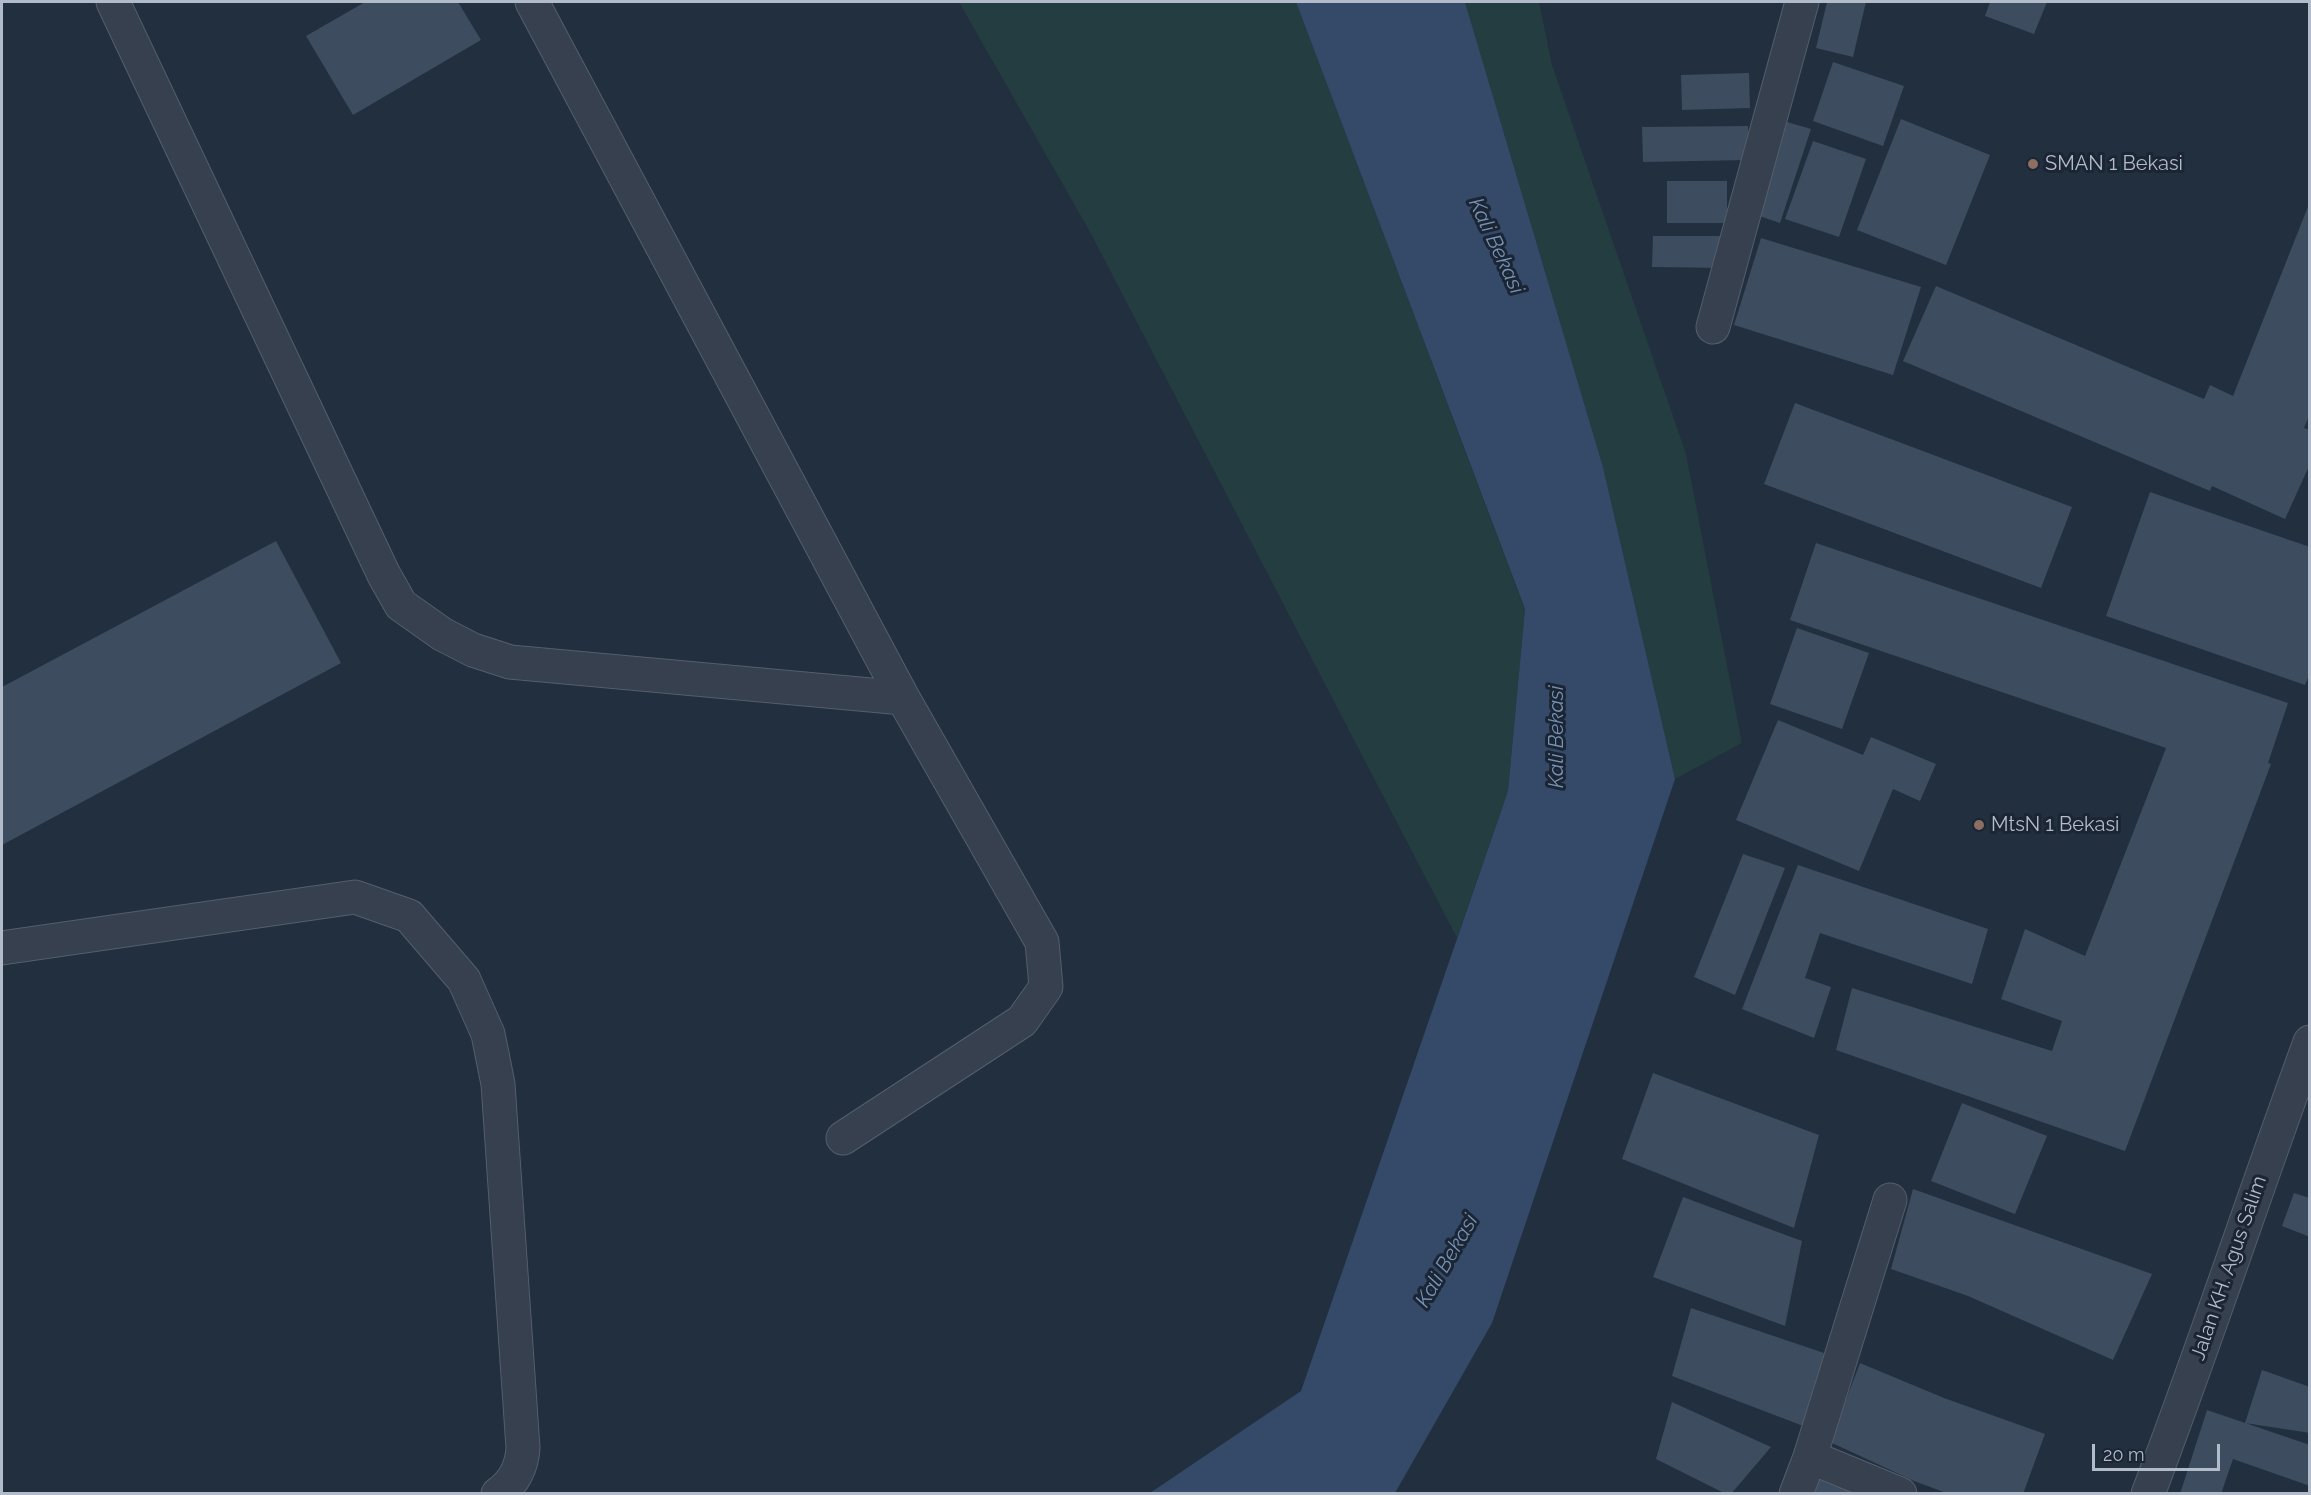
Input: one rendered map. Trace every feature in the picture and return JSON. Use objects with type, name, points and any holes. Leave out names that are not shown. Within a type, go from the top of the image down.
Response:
[{"type":"street","points":[[113,2],[384,575],[402,605],[442,634],[473,650],[510,662],[903,698]]},
{"type":"street","points":[[532,2],[903,698],[1042,942],[1046,987],[1023,1021],[843,1138]]},
{"type":"street","points":[[1713,327],[1802,2]]},
{"type":"street","points":[[2,948],[355,897],[409,916],[464,980],[488,1034],[498,1084],[523,1448],[522,1463],[518,1472],[498,1494]]},
{"type":"street","name":"Jalan KH. Agus Salim","points":[[2148,1494],[2192,1378],[2241,1230],[2310,1042]]},
{"type":"street","points":[[1796,1494],[1810,1457],[1890,1200]]},
{"type":"street","points":[[1810,1457],[1900,1494]]},
{"type":"green space","points":[[959,2],[1296,2],[1525,610],[1508,791],[1457,938],[1090,232]]},
{"type":"green space","points":[[1465,2],[1539,2],[1552,65],[1686,454],[1742,743],[1675,779],[1603,467]]},
{"type":"water","name":"Kali Bekasi","points":[[1296,2],[1465,2],[1603,467],[1675,779],[1492,1323],[1395,1493],[1150,1493],[1301,1391],[1508,791],[1525,609]]},
{"type":"building","points":[[365,2],[458,2],[481,40],[353,115],[306,36]]},
{"type":"building","points":[[1827,2],[1866,2],[1853,57],[1816,48]]},
{"type":"building","points":[[1990,2],[2047,2],[2034,34],[1985,16]]},
{"type":"building","points":[[1833,62],[1904,86],[1883,146],[1813,121]]},
{"type":"building","points":[[1749,73],[1750,108],[1682,110],[1681,75]]},
{"type":"building","points":[[1901,119],[1990,155],[1946,265],[1857,230]]},
{"type":"building","points":[[1787,122],[1811,129],[1780,223],[1756,215]]},
{"type":"building","points":[[1748,126],[1749,160],[1643,162],[1642,127]]},
{"type":"building","points":[[1813,141],[1866,159],[1839,237],[1785,219]]},
{"type":"building","points":[[1667,181],[1727,181],[1727,223],[1667,223]]},
{"type":"building","points":[[2309,204],[2310,414],[2304,428],[2310,430],[2310,464],[2285,519],[2212,486],[2210,491],[1903,361],[1936,286],[2204,399],[2210,385],[2233,396]]},
{"type":"building","points":[[1653,236],[1725,236],[1725,268],[1652,267]]},
{"type":"building","points":[[1761,238],[1921,287],[1893,375],[1734,325]]},
{"type":"building","points":[[1795,403],[2072,507],[2041,588],[1764,484]]},
{"type":"building","points":[[2150,492],[2310,547],[2310,673],[2305,685],[2106,616]]},
{"type":"building","points":[[276,541],[341,663],[2,845],[2,687]]},
{"type":"building","name":"MtsN 1 Bekasi","points":[[1816,543],[2288,703],[2268,763],[2271,764],[2125,1151],[1836,1050],[1852,988],[2052,1051],[2062,1021],[2001,999],[2025,929],[2085,956],[2166,748],[1790,620]]},
{"type":"building","points":[[1797,628],[1869,653],[1842,729],[1770,704]]},
{"type":"building","points":[[1778,720],[1863,755],[1871,737],[1936,764],[1920,801],[1893,789],[1859,871],[1736,820]]},
{"type":"building","points":[[1743,854],[1785,868],[1735,995],[1694,977]]},
{"type":"building","points":[[1798,865],[1988,929],[1972,984],[1820,933],[1805,978],[1831,987],[1814,1038],[1742,1009]]},
{"type":"building","points":[[1653,1073],[1819,1135],[1794,1228],[1622,1159]]},
{"type":"building","points":[[1962,1103],[2047,1136],[2015,1214],[1931,1181]]},
{"type":"building","points":[[1913,1189],[2152,1274],[2113,1360],[1968,1296],[1891,1269]]},
{"type":"building","points":[[2294,1193],[2310,1198],[2310,1237],[2282,1226]]},
{"type":"building","points":[[1683,1197],[1802,1241],[1785,1326],[1653,1277]]},
{"type":"building","points":[[1691,1308],[1824,1353],[1806,1427],[1672,1376]]},
{"type":"building","points":[[1860,1363],[1944,1398],[2045,1434],[2023,1494],[1949,1494],[1914,1481],[1830,1442]]},
{"type":"building","points":[[2262,1370],[2310,1387],[2310,1433],[2245,1423]]},
{"type":"building","points":[[1672,1402],[1771,1447],[1731,1494],[1726,1494],[1656,1459]]},
{"type":"building","points":[[2207,1410],[2310,1445],[2310,1486],[2233,1459],[2221,1494],[2180,1494]]},
{"type":"building","points":[[1821,1475],[1868,1494],[1814,1494]]},
{"type":"place","name":"SMAN 1 Bekasi","points":[[2033,164]]},
{"type":"place","name":"MtsN 1 Bekasi","points":[[1979,825]]}]
